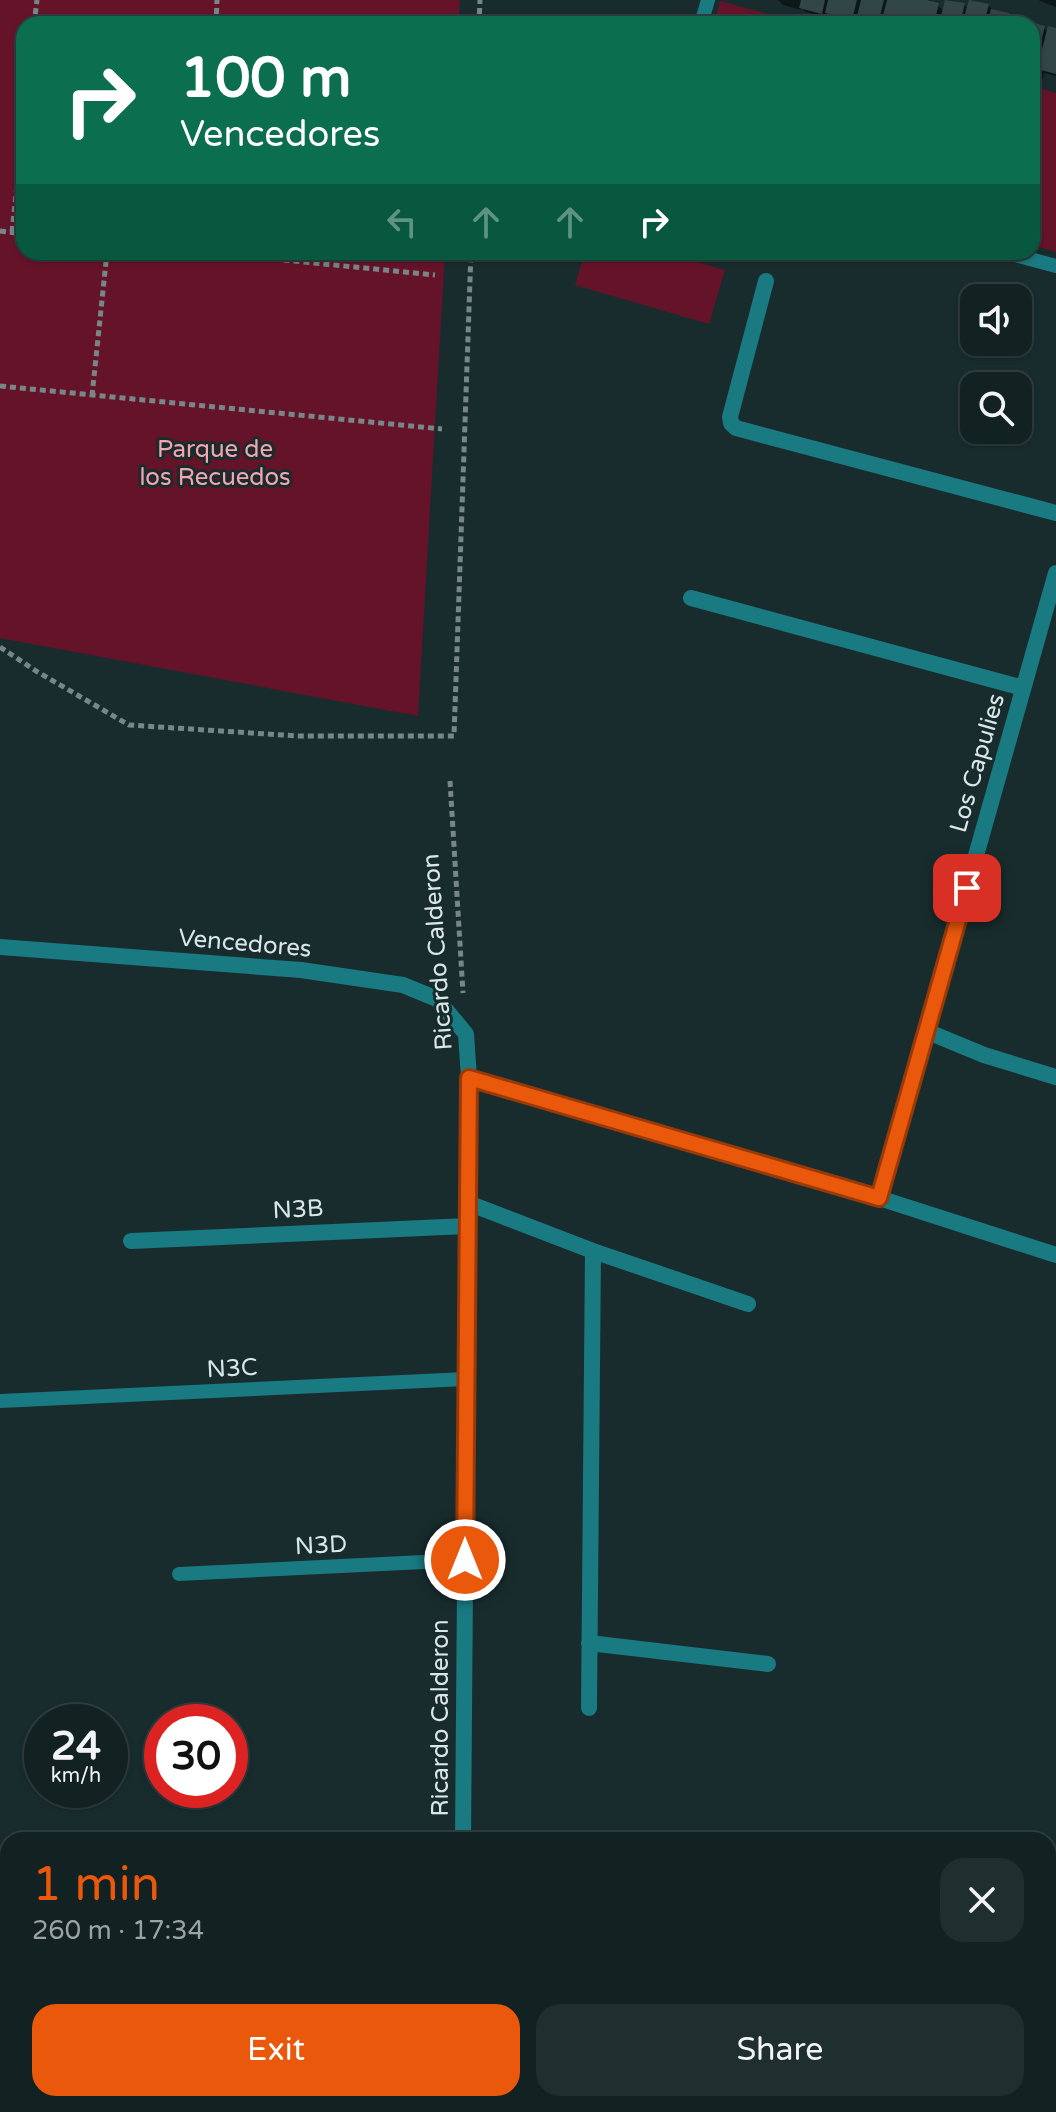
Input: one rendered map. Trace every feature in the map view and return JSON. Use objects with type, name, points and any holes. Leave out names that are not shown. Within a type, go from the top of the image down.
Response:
[{"type":"street","points":[[766,281],[730,417],[736,428],[1056,513]]},
{"type":"street","name":"Los Capulies","points":[[879,1198],[1023,688],[1053,593],[1056,573]]},
{"type":"street","points":[[691,598],[1023,688]]},
{"type":"street","name":"Vencedores","points":[[0,947],[301,970],[403,985],[437,999],[466,1034]]},
{"type":"street","points":[[926,1031],[984,1055],[1056,1077]]},
{"type":"street","name":"Ricardo Calderon","points":[[463,1832],[469,1078],[466,1034]]},
{"type":"street","points":[[469,1078],[879,1198],[1056,1255]]},
{"type":"street","points":[[468,1203],[593,1251],[748,1304]]},
{"type":"street","name":"N3B","points":[[131,1241],[467,1226]]},
{"type":"street","points":[[589,1708],[593,1251]]},
{"type":"street","points":[[589,1643],[768,1664]]},
{"type":"lane","points":[[1034,260],[1056,266]]},
{"type":"lane","name":"N3C","points":[[0,1401],[466,1379]]},
{"type":"lane","name":"N3D","points":[[179,1574],[465,1560]]},
{"type":"path","points":[[12,232],[16,194]]},
{"type":"path","points":[[0,231],[16,233]]},
{"type":"path","points":[[92,396],[106,260]]},
{"type":"path","points":[[284,260],[435,275]]},
{"type":"path","points":[[0,647],[129,725],[298,736],[454,736],[471,260]]},
{"type":"path","points":[[0,386],[442,429]]},
{"type":"path","name":"Ricardo Calderon","points":[[450,781],[466,1034]]},
{"type":"green space","name":"Parque de los Recuedos","points":[[0,0],[460,0],[459,16],[16,16],[16,260],[445,260],[418,716],[0,638]]},
{"type":"green space","points":[[720,1],[775,16],[716,16]]},
{"type":"green space","points":[[1040,88],[1056,93],[1056,252],[1040,247]]},
{"type":"green space","points":[[583,260],[690,260],[725,270],[709,324],[575,285]]},
{"type":"building","points":[[801,0],[825,0],[822,14],[799,8]]},
{"type":"building","points":[[828,0],[857,0],[853,16],[825,13]]},
{"type":"building","points":[[861,0],[884,0],[880,16],[857,16]]},
{"type":"building","points":[[887,0],[939,3],[936,16],[883,16]]},
{"type":"building","points":[[945,0],[965,3],[962,16],[941,16]]},
{"type":"building","points":[[969,0],[989,4],[986,16],[964,16]]},
{"type":"building","points":[[991,9],[1009,13],[1008,16],[989,16]]},
{"type":"building","points":[[1040,25],[1045,26],[1040,45]]},
{"type":"building","points":[[1048,26],[1056,28],[1056,74],[1040,70]]},
{"type":"route","points":[[465,1560],[469,1078],[879,1198],[967,888]]}]
